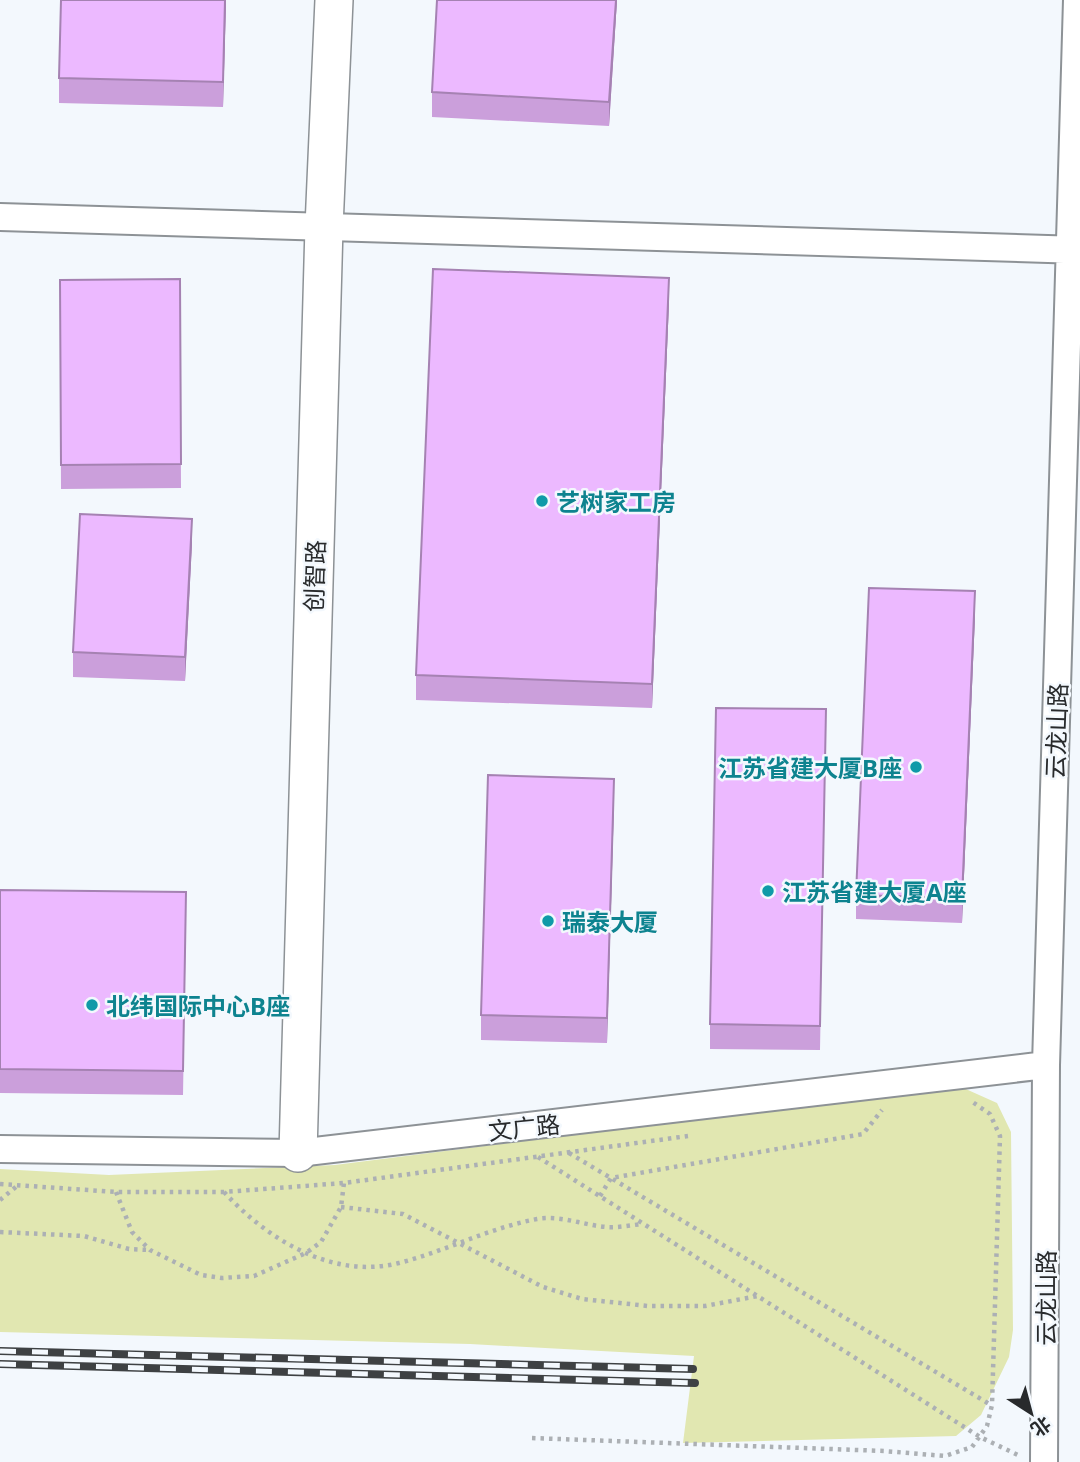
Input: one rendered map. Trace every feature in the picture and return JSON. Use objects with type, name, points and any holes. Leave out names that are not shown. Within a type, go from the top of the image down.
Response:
[{"type":"street","name":"创智路","points":[[298,1153],[324,227],[334,0]]},
{"type":"street","name":"云龙山路","points":[[1033,1459],[1075,250],[1077,0]]},
{"type":"street","points":[[0,217],[1075,250]]},
{"type":"street","name":"文广路","points":[[0,1149],[298,1153],[1046,1065]]},
{"type":"path","points":[[532,1438],[884,1451],[946,1456],[972,1447],[987,1426],[992,1405],[1000,1136],[990,1114],[975,1102],[966,1101]]},
{"type":"path","points":[[869,1111],[895,1107]]},
{"type":"path","points":[[600,1196],[611,1178],[863,1134],[883,1109]]},
{"type":"path","points":[[0,1184],[116,1192],[224,1192],[344,1183],[689,1136]]},
{"type":"path","points":[[569,1152],[992,1405]]},
{"type":"path","points":[[538,1156],[980,1437],[1033,1459]]},
{"type":"path","points":[[116,1192],[132,1232],[150,1250],[201,1275],[222,1278],[254,1276],[306,1253],[321,1242],[341,1207],[344,1183]]},
{"type":"path","points":[[0,1200],[18,1185]]},
{"type":"path","points":[[224,1192],[268,1234],[306,1253],[337,1263],[370,1266],[398,1263],[495,1229],[540,1219],[555,1218],[607,1227],[644,1224]]},
{"type":"path","points":[[341,1207],[404,1214],[542,1287],[582,1299],[648,1306],[705,1306],[759,1296]]},
{"type":"path","points":[[0,1232],[84,1236],[129,1249],[150,1250]]},
{"type":"green space","points":[[959,1086],[997,1103],[1011,1132],[1013,1330],[1009,1357],[981,1415],[956,1436],[683,1443],[694,1356],[470,1344],[0,1332],[0,1169],[109,1175],[335,1165]]},
{"type":"building","points":[[61,0],[225,0],[223,82],[59,78]]},
{"type":"building","points":[[437,0],[616,0],[609,102],[432,92]]},
{"type":"building","name":"艺树家工房","points":[[433,269],[669,278],[652,684],[416,675]]},
{"type":"building","points":[[180,279],[181,464],[61,465],[60,280]]},
{"type":"building","points":[[80,514],[192,519],[185,657],[73,652]]},
{"type":"building","name":"江苏省建大厦B座","points":[[869,588],[975,591],[962,898],[856,895]]},
{"type":"building","name":"江苏省建大厦A座","points":[[716,708],[826,709],[820,1026],[710,1024]]},
{"type":"building","name":"瑞泰大厦","points":[[488,775],[614,779],[607,1018],[481,1015]]},
{"type":"building","name":"北纬国际中心B座","points":[[0,890],[186,892],[183,1071],[0,1069]]},
{"type":"railway","points":[[0,1351],[693,1369]]},
{"type":"railway","points":[[0,1364],[695,1383]]},
{"type":"place","name":"艺树家工房","points":[[542,501]]},
{"type":"place","name":"江苏省建大厦B座","points":[[916,767]]},
{"type":"place","name":"江苏省建大厦A座","points":[[768,891]]},
{"type":"place","name":"瑞泰大厦","points":[[548,921]]},
{"type":"place","name":"北纬国际中心B座","points":[[92,1005]]}]
